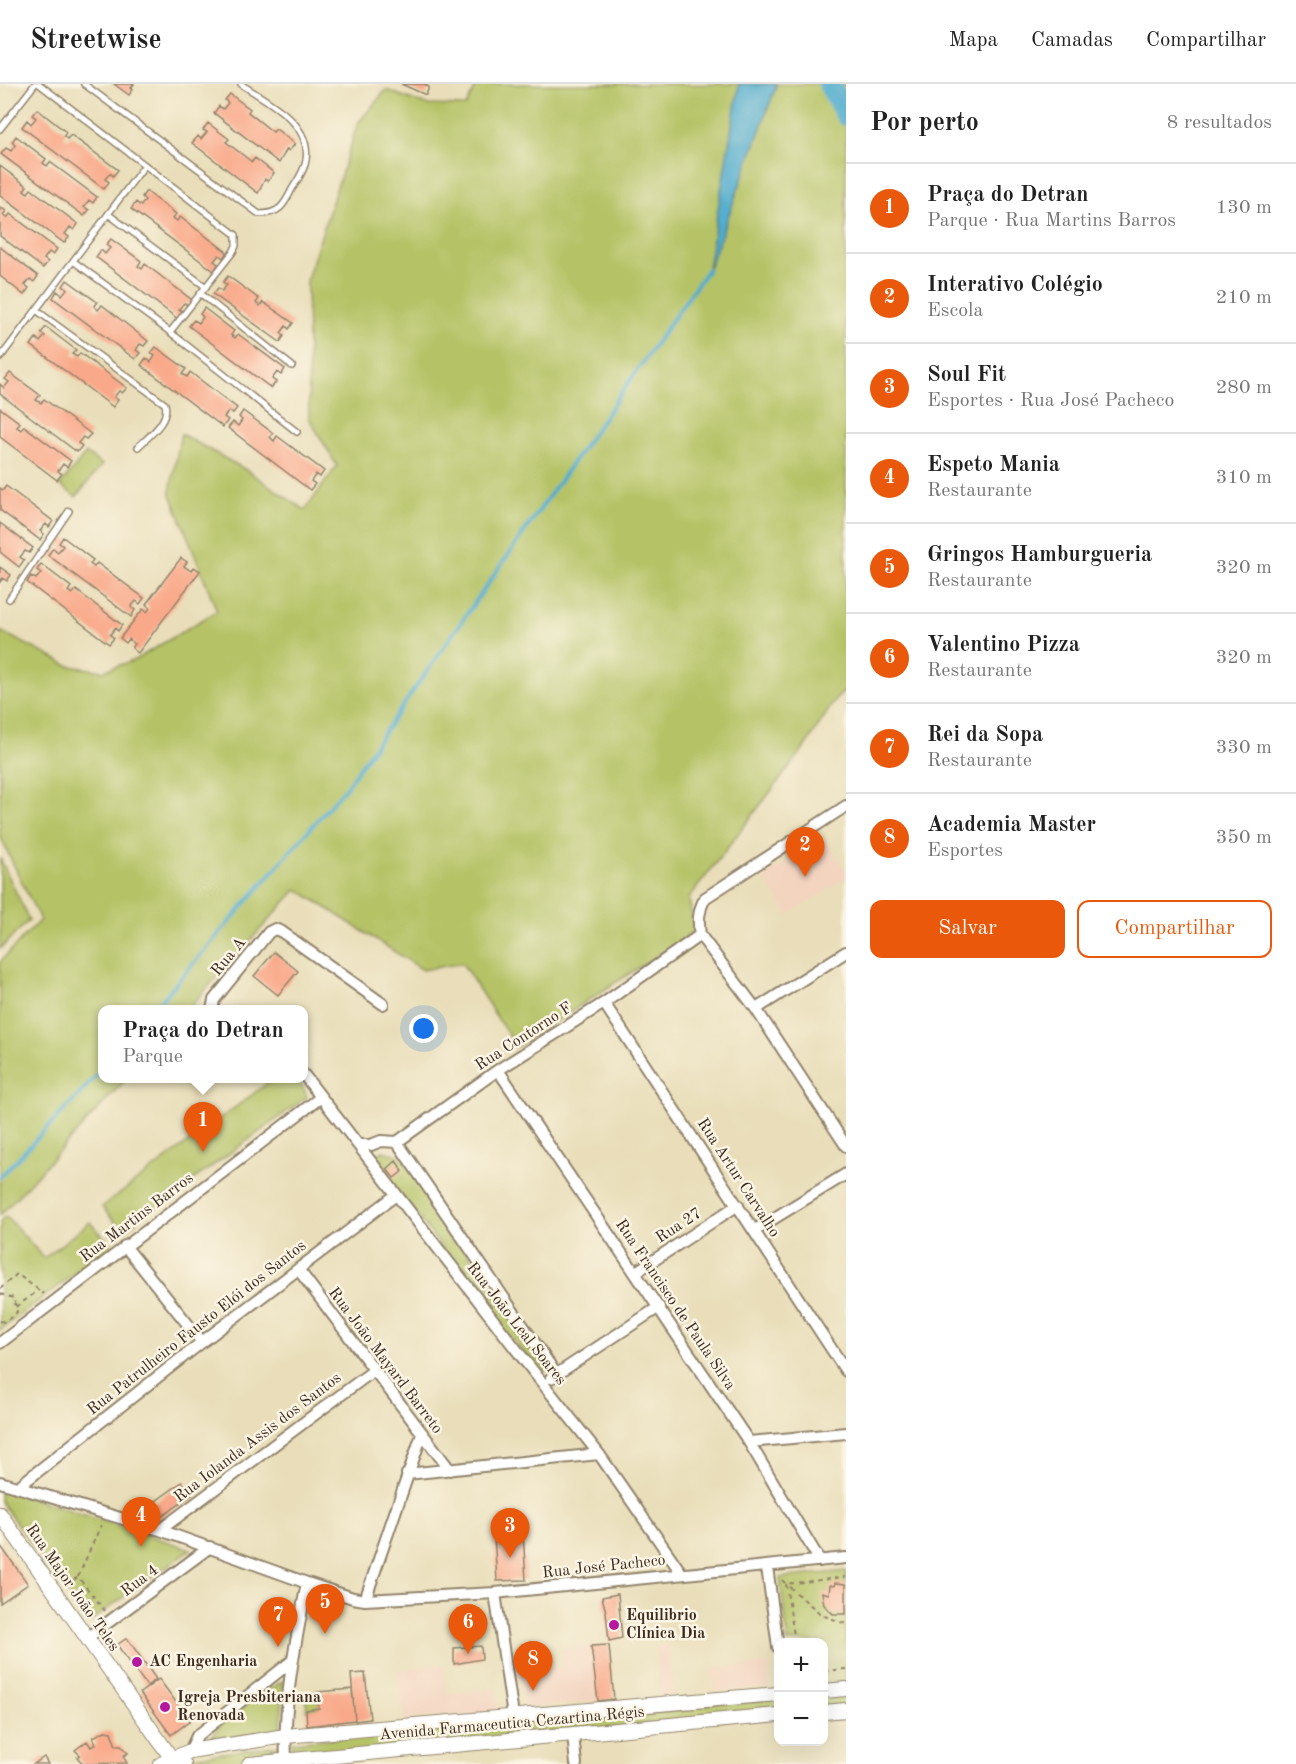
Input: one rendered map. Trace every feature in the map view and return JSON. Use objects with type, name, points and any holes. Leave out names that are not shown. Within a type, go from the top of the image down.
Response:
[{"type":"street","points":[[846,806],[705,898],[699,913],[700,936],[756,1009],[846,1146]]},
{"type":"street","name":"Rua A","points":[[213,1005],[214,1000],[269,932],[275,929],[383,1004]]},
{"type":"street","name":"Rua Contorno F","points":[[359,1145],[371,1145],[381,1141],[397,1142],[498,1070],[604,1003],[700,936]]},
{"type":"street","points":[[756,1009],[846,952]]},
{"type":"street","name":"Rua Artur Carvalho","points":[[604,1003],[846,1371]]},
{"type":"street","name":"Rua Francisco de Paula Silva","points":[[498,1070],[749,1442],[820,1561]]},
{"type":"street","name":"Rua João Leal Soares","points":[[308,1081],[599,1454],[682,1574]]},
{"type":"street","name":"Rua Martins Barros","points":[[0,1343],[321,1097]]},
{"type":"street","name":"Rua João Leal Soares","points":[[397,1142],[556,1374]]},
{"type":"street","points":[[755,1230],[846,1174]]},
{"type":"street","name":"Rua Patrulheiro Fausto Elói dos Santos","points":[[18,1487],[202,1342],[396,1195]]},
{"type":"street","name":"Rua 27","points":[[636,1272],[738,1205]]},
{"type":"street","points":[[125,1246],[202,1342]]},
{"type":"street","name":"Rua João Mayard Barreto","points":[[298,1269],[450,1470]]},
{"type":"street","points":[[544,1383],[659,1307]]},
{"type":"street","name":"Rua Iolanda Assis dos Santos","points":[[160,1530],[373,1371]]},
{"type":"street","points":[[749,1442],[846,1433]]},
{"type":"street","points":[[365,1600],[422,1434]]},
{"type":"street","points":[[407,1474],[599,1454]]},
{"type":"street","name":"Rua José Pacheco","points":[[0,1482],[160,1530],[308,1583],[365,1600],[495,1593],[846,1558]]},
{"type":"street","name":"Rua Major João Teles","points":[[0,1514],[54,1593],[177,1759]]},
{"type":"street","name":"Rua 4","points":[[87,1638],[210,1547]]},
{"type":"street","points":[[767,1567],[777,1638]]},
{"type":"street","points":[[286,1760],[285,1736],[292,1661],[308,1583]]},
{"type":"street","points":[[495,1593],[513,1716]]},
{"type":"street","points":[[177,1759],[197,1736],[292,1661]]},
{"type":"street","points":[[828,1691],[846,1689]]},
{"type":"street","name":"Avenida Farmaceutica Cezartina Régis","points":[[177,1759],[285,1736],[774,1694]]},
{"type":"street","points":[[828,1712],[846,1710]]},
{"type":"street","name":"Avenida Farmaceutica Cezartina Régis","points":[[249,1764],[573,1736],[774,1715]]},
{"type":"street","points":[[573,1736],[576,1764]]},
{"type":"lane","points":[[0,129],[37,84],[236,235],[237,240],[233,252],[170,333]]},
{"type":"lane","points":[[84,84],[259,214],[270,214],[278,211],[285,204],[306,161],[306,147],[303,134],[295,122],[242,84]]},
{"type":"lane","points":[[0,358],[145,165]]},
{"type":"lane","points":[[108,214],[206,287]]},
{"type":"lane","points":[[73,261],[297,432]]},
{"type":"lane","points":[[201,294],[292,366]]},
{"type":"lane","points":[[36,310],[165,404],[166,410],[161,423],[138,447]]},
{"type":"lane","points":[[9,599],[69,511]]},
{"type":"path","points":[[0,1289],[17,1274],[54,1301]]},
{"type":"path","points":[[16,1307],[39,1290]]},
{"type":"path","points":[[0,1294],[14,1298],[17,1312],[5,1322],[0,1321]]},
{"type":"path","points":[[54,1593],[78,1577],[106,1514]]},
{"type":"path","points":[[78,1577],[113,1620]]},
{"type":"path","points":[[786,1584],[846,1577]]},
{"type":"path","points":[[786,1584],[822,1615],[846,1624]]},
{"type":"path","points":[[786,1584],[794,1638]]},
{"type":"path","points":[[828,1671],[846,1669]]},
{"type":"shaded area","points":[[825,840],[846,871],[846,878],[788,915],[763,876]]},
{"type":"shaded area","points":[[669,1645],[674,1696],[661,1697],[655,1647]]},
{"type":"shaded area","points":[[591,1646],[598,1701],[524,1708],[518,1670],[561,1667],[562,1649]]},
{"type":"shaded area","points":[[443,1664],[446,1694],[496,1688],[500,1712],[404,1720],[397,1670]]},
{"type":"shaded area","points":[[768,1664],[771,1688],[716,1692],[713,1668]]},
{"type":"green space","points":[[477,84],[846,84],[846,690],[835,700],[804,748],[689,898],[694,932],[516,1047],[462,963],[423,970],[297,889],[192,1005],[98,1005],[98,1083],[122,1083],[0,1215],[0,962],[40,920],[0,836],[0,631],[69,666],[103,671],[135,660],[217,611],[170,492],[181,434],[246,470],[305,510],[337,466],[309,418],[307,279],[358,123],[386,90],[426,105],[466,106]]},
{"type":"green space","points":[[86,453],[102,465],[76,497],[60,485]]},
{"type":"green space","points":[[0,858],[29,920],[0,949]]},
{"type":"green space","points":[[268,1083],[301,1084],[307,1097],[123,1231],[102,1207]]},
{"type":"green space","points":[[383,1151],[401,1156],[547,1369],[540,1375],[373,1158]]},
{"type":"green space","points":[[6,1216],[44,1258],[90,1222],[112,1246],[0,1330],[0,1221]]},
{"type":"green space","points":[[0,1488],[191,1549],[89,1622],[0,1501]]},
{"type":"green space","points":[[846,1571],[846,1682],[828,1684],[828,1638],[788,1638],[780,1578]]},
{"type":"green space","points":[[283,1681],[281,1734],[225,1741],[212,1737],[235,1712]]},
{"type":"green space","points":[[317,1692],[319,1708],[306,1710],[308,1693]]},
{"type":"green space","points":[[846,1695],[846,1708],[828,1710],[828,1697]]},
{"type":"green space","points":[[774,1698],[774,1714],[294,1759],[292,1742]]},
{"type":"green space","points":[[280,1745],[282,1760],[242,1764],[195,1764],[192,1757]]},
{"type":"water","points":[[739,84],[777,84],[707,274]]},
{"type":"building","points":[[114,84],[134,84],[129,95]]},
{"type":"building","points":[[401,84],[424,84],[429,87],[426,95]]},
{"type":"building","points":[[230,94],[250,109],[248,112],[273,132],[276,129],[295,144],[289,151],[287,149],[279,163],[214,113],[219,106],[223,109],[228,103],[225,100]]},
{"type":"building","points":[[37,109],[66,132],[64,136],[67,139],[71,135],[118,170],[113,176],[110,173],[105,179],[109,182],[104,189],[22,127],[27,120],[31,124],[36,118],[32,115]]},
{"type":"building","points":[[208,123],[229,139],[226,142],[252,162],[255,158],[274,173],[268,181],[265,179],[258,193],[192,143],[198,136],[201,139],[207,132],[203,130]]},
{"type":"building","points":[[16,136],[46,159],[43,163],[47,166],[50,162],[97,197],[93,203],[89,200],[84,207],[89,210],[84,216],[1,154],[6,148],[11,151],[15,145],[12,142]]},
{"type":"building","points":[[0,166],[27,186],[24,190],[28,193],[31,189],[78,224],[74,230],[70,227],[65,234],[69,237],[64,243],[0,195]]},
{"type":"building","points":[[146,191],[176,214],[173,218],[177,221],[180,217],[227,252],[223,258],[219,255],[214,261],[218,264],[214,271],[131,209],[136,202],[141,206],[145,200],[142,197]]},
{"type":"building","points":[[0,207],[6,211],[3,215],[7,218],[10,214],[57,249],[53,255],[49,252],[44,259],[48,262],[43,268],[0,236]]},
{"type":"building","points":[[111,239],[141,261],[138,266],[142,269],[145,264],[192,300],[188,305],[184,303],[179,309],[183,312],[178,319],[96,257],[101,250],[105,254],[110,248],[106,245]]},
{"type":"building","points":[[0,247],[38,276],[34,282],[30,279],[25,285],[29,288],[24,295],[0,276]]},
{"type":"building","points":[[228,276],[259,299],[256,303],[260,306],[263,302],[293,323],[289,329],[286,326],[281,333],[284,336],[280,342],[213,294],[218,288],[222,291],[227,285],[223,282]]},
{"type":"building","points":[[67,280],[97,302],[94,306],[98,310],[102,305],[148,341],[144,346],[140,344],[136,350],[140,353],[135,359],[53,298],[57,291],[62,295],[67,289],[63,286]]},
{"type":"building","points":[[204,308],[234,331],[231,335],[235,338],[238,334],[285,369],[281,375],[277,372],[272,379],[276,382],[271,388],[189,326],[194,320],[199,323],[203,317],[200,314]]},
{"type":"building","points":[[46,327],[76,350],[72,354],[77,357],[80,353],[127,388],[122,393],[119,391],[114,397],[118,400],[113,407],[31,345],[36,338],[40,342],[45,336],[41,333]]},
{"type":"building","points":[[156,347],[186,369],[182,374],[187,377],[190,372],[237,408],[233,413],[229,411],[224,417],[228,420],[223,427],[141,365],[146,358],[151,362],[155,356],[151,353]]},
{"type":"building","points":[[10,373],[40,395],[36,400],[41,403],[44,399],[91,434],[86,439],[83,437],[78,443],[82,446],[77,452],[0,394],[0,384],[4,388],[9,382],[5,379]]},
{"type":"building","points":[[0,408],[20,423],[17,427],[21,430],[24,426],[71,461],[67,467],[63,464],[58,471],[62,474],[57,480],[0,437]]},
{"type":"building","points":[[243,411],[273,433],[270,437],[274,441],[277,436],[324,471],[320,477],[316,474],[311,481],[315,484],[310,490],[228,428],[233,422],[238,426],[242,420],[239,417]]},
{"type":"building","points":[[6,486],[53,521],[49,527],[46,524],[40,531],[44,534],[40,540],[0,510],[0,488],[3,490]]},
{"type":"building","points":[[0,523],[33,548],[29,553],[25,551],[20,557],[24,560],[19,567],[0,552]]},
{"type":"building","points":[[63,537],[93,560],[90,564],[94,567],[97,563],[144,598],[140,604],[136,601],[131,607],[135,610],[131,617],[48,555],[53,548],[58,552],[63,546],[59,543]]},
{"type":"building","points":[[181,558],[187,562],[184,566],[191,571],[194,567],[200,571],[138,653],[132,648],[135,644],[129,639],[126,643],[120,638],[143,609],[147,612],[150,608],[146,604]]},
{"type":"building","points":[[41,564],[71,587],[68,591],[72,594],[76,590],[122,625],[118,631],[115,628],[110,635],[114,638],[109,644],[27,582],[31,576],[36,579],[41,573],[37,570]]},
{"type":"building","points":[[0,567],[11,575],[7,581],[3,578],[0,582]]},
{"type":"building","points":[[274,952],[298,971],[278,995],[254,976]]},
{"type":"building","points":[[396,1161],[403,1171],[394,1178],[387,1169]]},
{"type":"building","points":[[182,1482],[192,1495],[160,1518],[154,1512],[148,1515],[145,1509]]},
{"type":"building","points":[[523,1533],[526,1580],[497,1581],[494,1535]]},
{"type":"building","points":[[0,1545],[28,1584],[0,1603]]},
{"type":"building","points":[[835,1583],[846,1584],[846,1614],[833,1614],[824,1605],[822,1592],[829,1594],[830,1585],[834,1586]]},
{"type":"building","name":"Equilibrio Clínica Dia","points":[[618,1594],[622,1638],[609,1641],[602,1597]]},
{"type":"building","name":"AC Engenharia","points":[[127,1638],[156,1679],[147,1686],[117,1645]]},
{"type":"building","points":[[609,1645],[614,1699],[598,1701],[591,1646]]},
{"type":"building","points":[[481,1646],[482,1659],[454,1664],[454,1648]]},
{"type":"building","points":[[365,1673],[370,1719],[355,1721],[351,1674]]},
{"type":"building","name":"Igreja Presbiteriana Renovada","points":[[159,1679],[190,1721],[171,1735],[140,1693]]},
{"type":"building","points":[[352,1689],[355,1720],[307,1726],[306,1710],[319,1708],[317,1692]]},
{"type":"building","points":[[105,1731],[111,1732],[116,1746],[121,1746],[128,1753],[123,1756],[127,1763],[83,1764],[77,1757],[80,1755],[75,1750],[87,1741],[91,1747],[96,1744],[93,1737]]},
{"type":"building","points":[[44,1757],[48,1764],[34,1764]]},
{"type":"waterway","points":[[829,84],[846,115]]},
{"type":"waterway","points":[[157,1005],[346,787],[708,269]]},
{"type":"waterway","points":[[0,1177],[98,1074]]},
{"type":"place","name":"Interativo Colégio","points":[[805,877]]},
{"type":"place","name":"Praça do Detran","points":[[203,1152]]},
{"type":"place","name":"Espeto Mania","points":[[141,1547]]},
{"type":"place","name":"Soul Fit","points":[[510,1558]]},
{"type":"place","name":"Equilibrio Clínica Dia","points":[[614,1625]]},
{"type":"place","name":"Gringos Hamburgueria","points":[[325,1634]]},
{"type":"place","name":"Rei da Sopa","points":[[278,1647]]},
{"type":"place","name":"Valentino Pizza","points":[[468,1654]]},
{"type":"place","name":"AC Engenharia","points":[[137,1662]]},
{"type":"place","name":"Academia Master","points":[[533,1691]]},
{"type":"place","name":"Igreja Presbiteriana Renovada","points":[[165,1707]]}]
